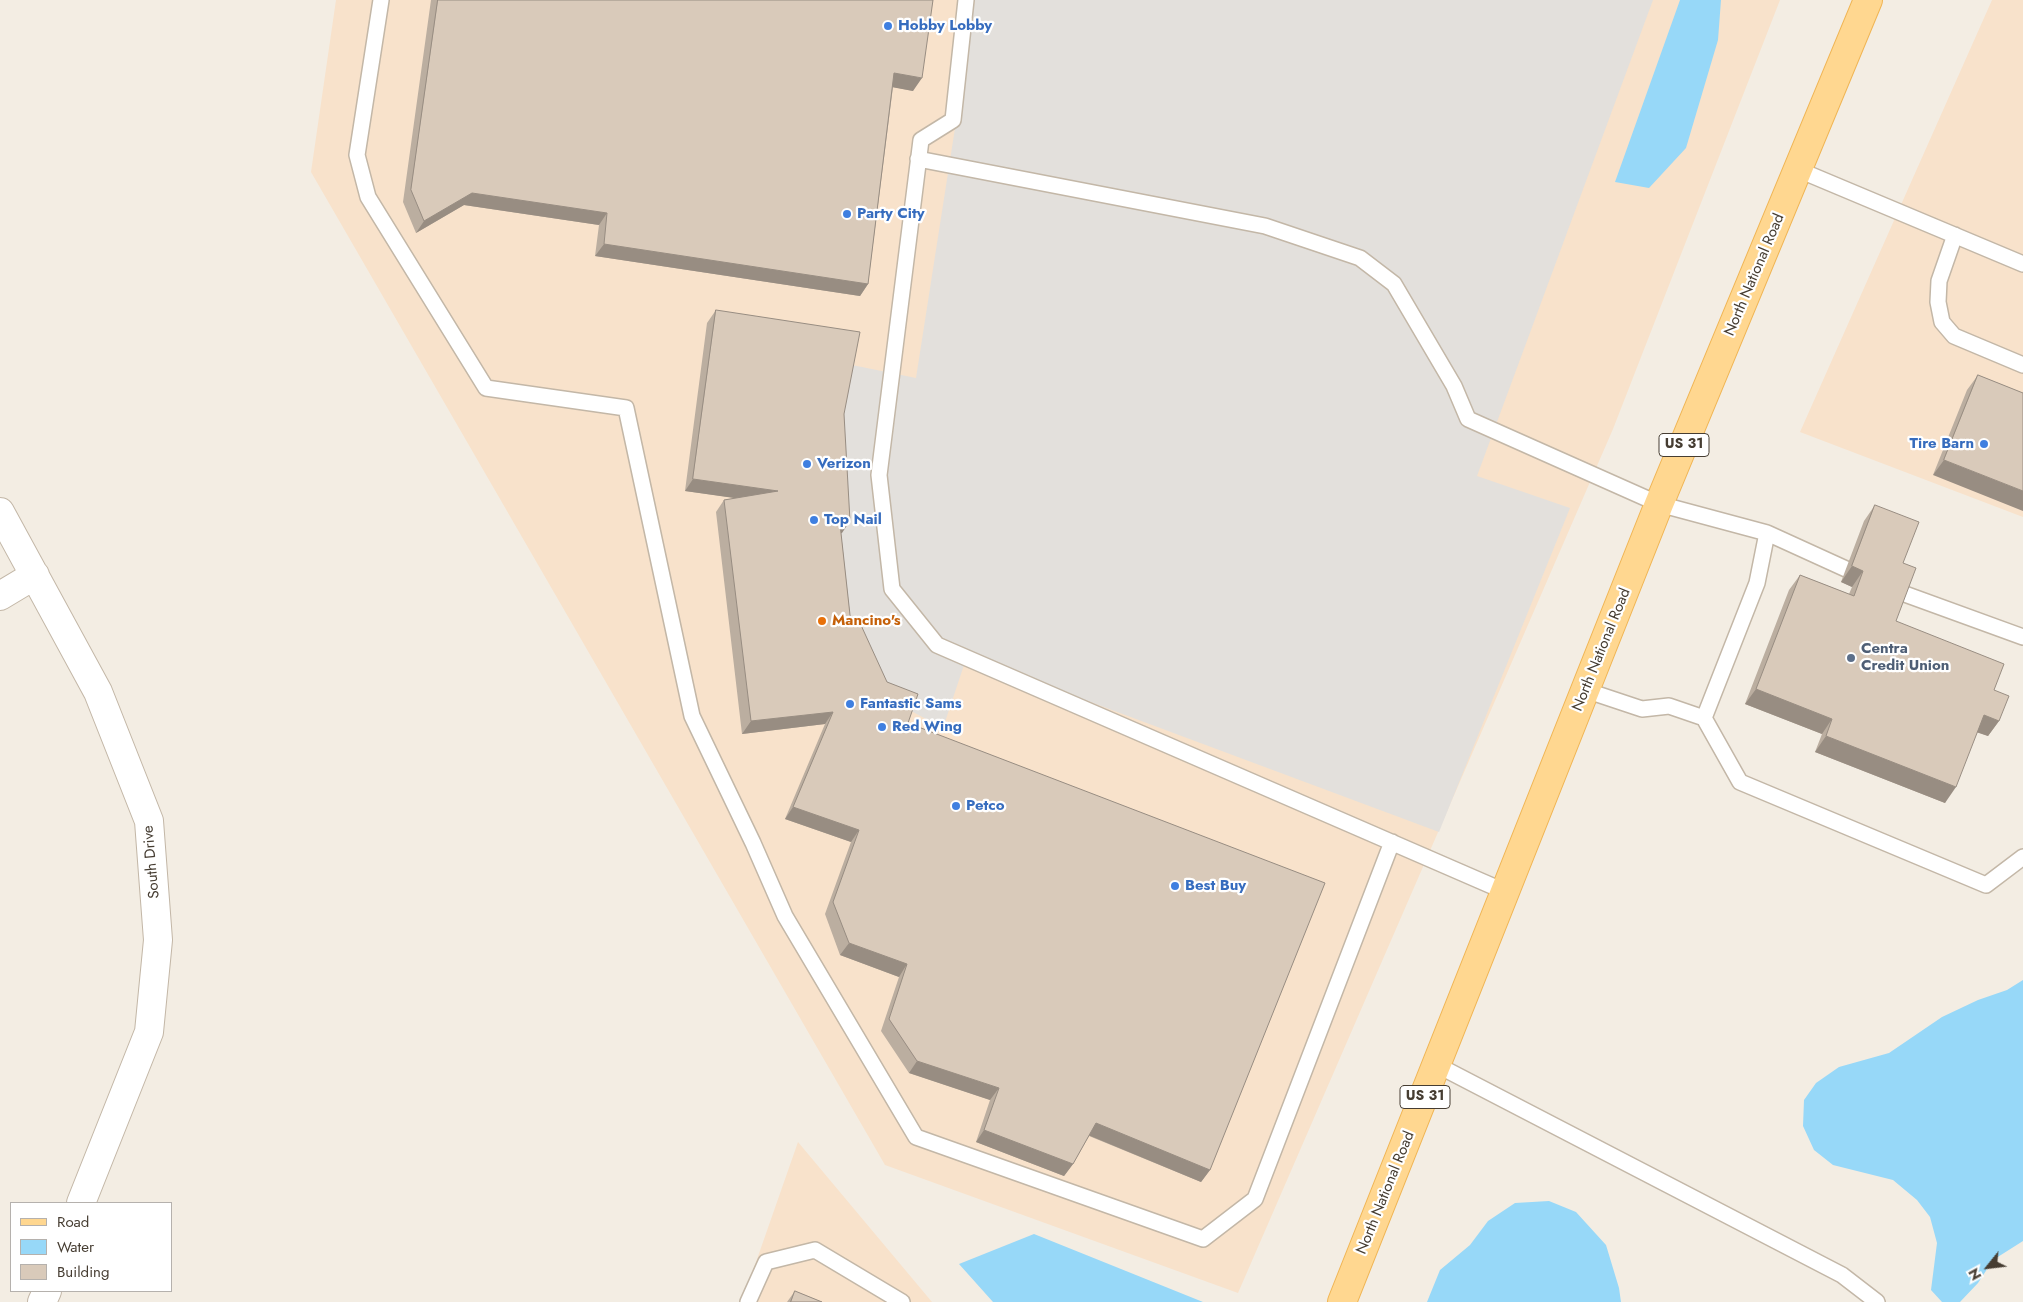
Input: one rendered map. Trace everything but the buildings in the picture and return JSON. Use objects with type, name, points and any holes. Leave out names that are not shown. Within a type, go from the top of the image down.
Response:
[{"type":"main road","name":"North National Road","points":[[1342,1302],[1659,504],[1868,0]]},
{"type":"street","name":"South Drive","points":[[3,527],[35,575],[98,692],[149,821],[158,940],[149,1032],[81,1202]]},
{"type":"street","points":[[0,596],[35,575]]},
{"type":"lane","points":[[381,0],[357,155],[368,197],[486,388],[626,408],[692,716],[753,843],[785,916],[916,1137],[1204,1240],[1255,1199],[1392,842]]},
{"type":"lane","points":[[966,0],[953,120],[921,140],[878,476],[892,589],[937,645],[1506,892]]},
{"type":"lane","points":[[918,159],[1265,226],[1360,258],[1394,284],[1454,386],[1468,419],[1659,504],[1767,534],[1846,569]]},
{"type":"lane","points":[[1799,170],[2023,264]]},
{"type":"lane","points":[[1955,235],[1939,281],[1938,302],[1942,322],[1954,336],[2023,365]]},
{"type":"lane","points":[[1704,718],[1757,583],[1767,534]]},
{"type":"lane","points":[[1902,593],[2023,637]]},
{"type":"lane","points":[[1586,690],[1642,709],[1669,706],[1704,718],[1740,782],[1986,885],[2023,857]]},
{"type":"lane","points":[[1437,1065],[1842,1275],[1877,1302]]},
{"type":"lane","points":[[748,1302],[766,1262],[815,1250],[902,1302]]},
{"type":"shaded area","points":[[336,0],[1780,0],[1613,429],[1238,1293],[885,1165],[311,172]]},
{"type":"shaded area","points":[[975,0],[1653,0],[1477,476],[1570,508],[1439,832],[967,656],[943,728],[881,695],[844,631],[838,434],[852,365],[916,378]]},
{"type":"shaded area","points":[[1992,0],[2023,0],[2023,517],[1800,432]]},
{"type":"shaded area","points":[[798,1142],[932,1302],[742,1302]]},
{"type":"water","points":[[1680,0],[1721,0],[1718,40],[1686,148],[1649,188],[1615,182]]},
{"type":"water","points":[[2023,980],[2023,1241],[1993,1260],[1978,1283],[1960,1302],[1942,1302],[1931,1290],[1937,1243],[1930,1217],[1917,1200],[1893,1180],[1833,1165],[1814,1150],[1803,1126],[1804,1100],[1816,1083],[1839,1067],[1889,1053],[1942,1017],[1978,1000],[2007,990]]},
{"type":"water","points":[[1549,1201],[1576,1212],[1606,1245],[1619,1288],[1621,1302],[1427,1302],[1440,1270],[1470,1245],[1488,1221],[1515,1203]]},
{"type":"water","points":[[1034,1234],[1203,1302],[993,1302],[959,1264]]},
{"type":"place","name":"Hobby Lobby","points":[[888,26]]},
{"type":"place","name":"Party City","points":[[847,214]]},
{"type":"place","name":"Tire Barn","points":[[1984,444]]},
{"type":"place","name":"Verizon","points":[[807,464]]},
{"type":"place","name":"Top Nail","points":[[814,520]]},
{"type":"place","name":"Mancino's","points":[[822,621]]},
{"type":"place","name":"Centra Credit Union","points":[[1851,658]]},
{"type":"place","name":"Fantastic Sams","points":[[850,704]]},
{"type":"place","name":"Red Wing","points":[[882,727]]},
{"type":"place","name":"Petco","points":[[956,806]]},
{"type":"place","name":"Best Buy","points":[[1175,886]]}]
